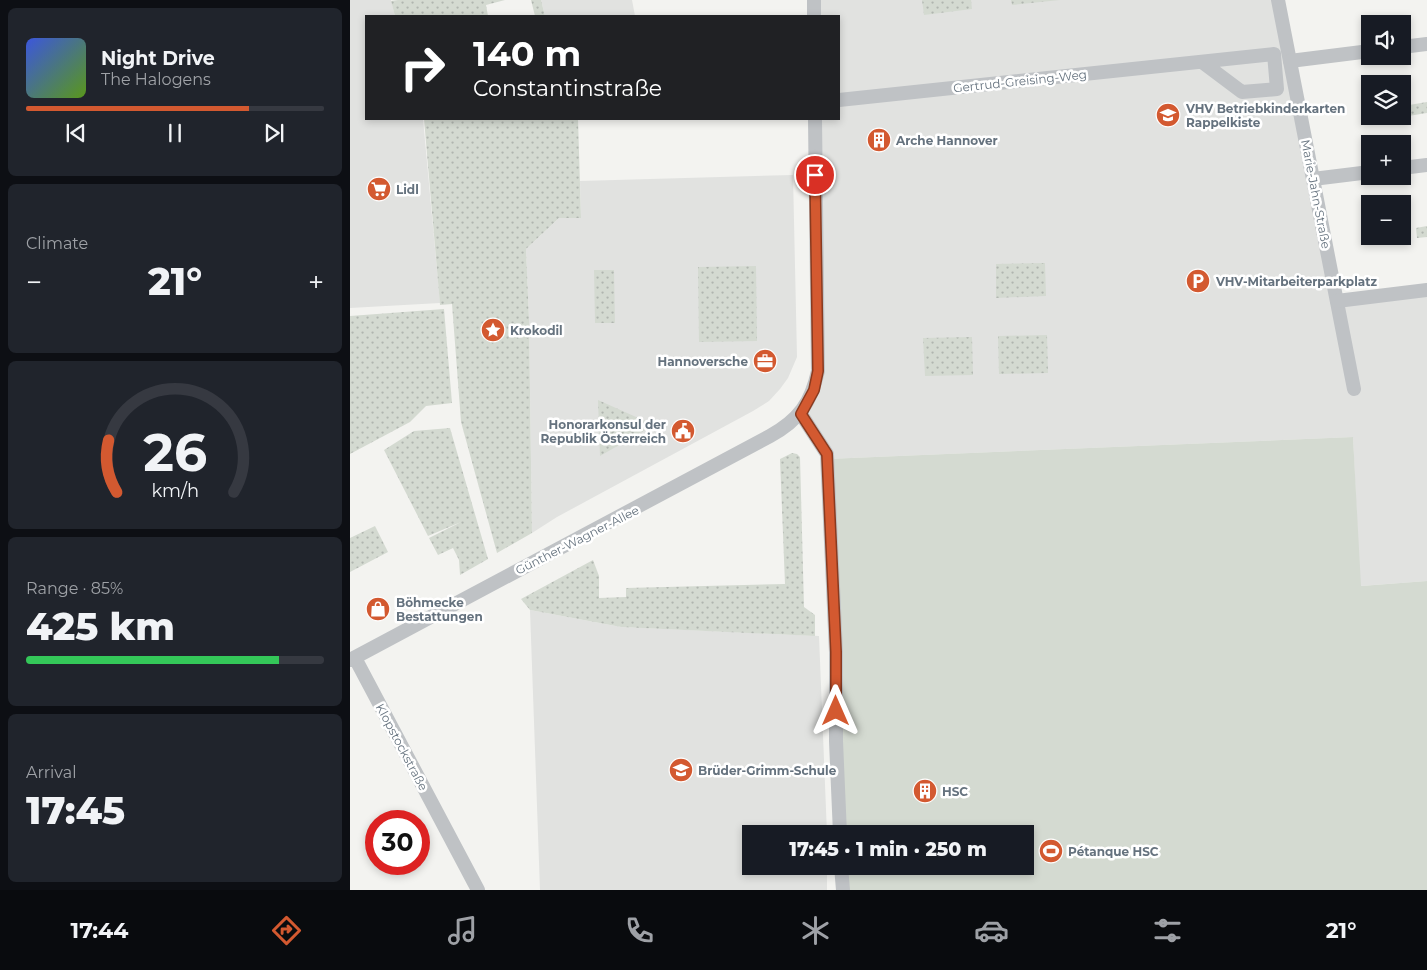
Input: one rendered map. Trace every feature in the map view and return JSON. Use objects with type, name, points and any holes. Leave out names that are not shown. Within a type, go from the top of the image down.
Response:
[{"type":"street","points":[[814,0],[814,15]]},
{"type":"street","name":"Marie-Jahn-Straße","points":[[1278,0],[1354,389]]},
{"type":"street","points":[[1411,46],[1427,44]]},
{"type":"street","points":[[1290,61],[1361,52]]},
{"type":"street","name":"Gertrud-Greising-Weg","points":[[840,100],[1274,54],[1277,89],[1242,92],[1202,62]]},
{"type":"street","points":[[815,120],[818,371],[814,390],[801,414],[827,454],[836,652],[836,740],[840,825]]},
{"type":"street","points":[[1411,167],[1427,165]]},
{"type":"street","points":[[1313,179],[1361,173]]},
{"type":"street","points":[[1337,301],[1427,290]]},
{"type":"street","name":"Günther-Wagner-Allee","points":[[352,659],[521,568],[594,532],[785,428],[801,414]]},
{"type":"street","name":"Klopstockstraße","points":[[352,659],[478,890]]},
{"type":"street","points":[[842,875],[843,890]]},
{"type":"shaded area","points":[[350,0],[391,0],[395,15],[365,15],[365,120],[423,120],[440,303],[350,308]]},
{"type":"shaded area","points":[[505,0],[486,5],[488,15],[395,15],[391,1]]},
{"type":"shaded area","points":[[531,0],[541,0],[545,15],[535,15]]},
{"type":"shaded area","points":[[541,0],[632,0],[635,15],[545,15]]},
{"type":"shaded area","points":[[814,0],[1278,0],[1337,301],[1427,290],[1427,581],[1360,586],[1353,437],[827,459],[801,414],[814,390],[815,120],[840,120],[840,15],[814,15]]},
{"type":"shaded area","points":[[922,0],[971,0],[972,9],[924,15]]},
{"type":"shaded area","points":[[1011,0],[1060,0],[1012,5]]},
{"type":"shaded area","points":[[1427,102],[1427,113],[1411,116],[1411,105]]},
{"type":"shaded area","points":[[424,120],[578,120],[581,218],[559,218],[526,249],[529,319],[532,533],[497,553],[461,422],[452,304],[440,305]]},
{"type":"shaded area","points":[[793,175],[797,357],[788,378],[780,389],[769,401],[753,411],[557,517],[532,533],[529,319],[526,249],[559,218],[581,217],[580,181]]},
{"type":"shaded area","points":[[1427,226],[1427,237],[1417,238],[1416,228]]},
{"type":"shaded area","points":[[1045,263],[1046,296],[996,298],[996,264]]},
{"type":"shaded area","points":[[756,266],[757,341],[699,342],[698,267]]},
{"type":"shaded area","points":[[594,270],[614,270],[615,323],[595,323]]},
{"type":"shaded area","points":[[444,309],[452,403],[426,406],[410,422],[350,454],[350,316]]},
{"type":"shaded area","points":[[1047,335],[1048,373],[999,374],[998,336]]},
{"type":"shaded area","points":[[972,337],[973,375],[925,376],[923,338]]},
{"type":"shaded area","points":[[598,400],[654,425],[600,456]]},
{"type":"shaded area","points":[[450,428],[488,559],[460,575],[459,560],[453,548],[438,555],[429,538],[461,522],[428,536],[384,450],[414,431]]},
{"type":"shaded area","points":[[1353,437],[1361,586],[1427,581],[1427,890],[843,890],[842,875],[1034,875],[1034,825],[840,825],[827,459]]},
{"type":"shaded area","points":[[792,453],[800,457],[804,607],[815,615],[815,636],[621,627],[530,610],[521,599],[593,560],[599,576],[599,598],[626,597],[626,588],[785,584],[780,459]]},
{"type":"shaded area","points":[[375,526],[388,552],[350,572],[350,538]]},
{"type":"shaded area","name":"Brüder-Grimm-Schule","points":[[530,610],[621,627],[819,636],[827,825],[742,825],[742,875],[827,875],[827,890],[540,890]]},
{"type":"place","name":"VHV Betriebkinderkarten Rappelkiste","points":[[1168,115]]},
{"type":"place","name":"Arche Hannover","points":[[879,140]]},
{"type":"place","name":"Lidl","points":[[379,189]]},
{"type":"place","name":"VHV-Mitarbeiterparkplatz","points":[[1198,281]]},
{"type":"place","name":"Krokodil","points":[[493,330]]},
{"type":"place","name":"Hannoversche","points":[[765,361]]},
{"type":"place","name":"Honorarkonsul der Republik Österreich","points":[[683,431]]},
{"type":"place","name":"Böhmecke Bestattungen","points":[[378,609]]},
{"type":"place","name":"Brüder-Grimm-Schule","points":[[681,770]]},
{"type":"place","name":"HSC","points":[[925,791]]},
{"type":"place","name":"Pétanque HSC","points":[[1051,851]]},
{"type":"route","points":[[815,175],[818,371],[814,390],[801,414],[827,454],[836,652],[836,711]]}]
